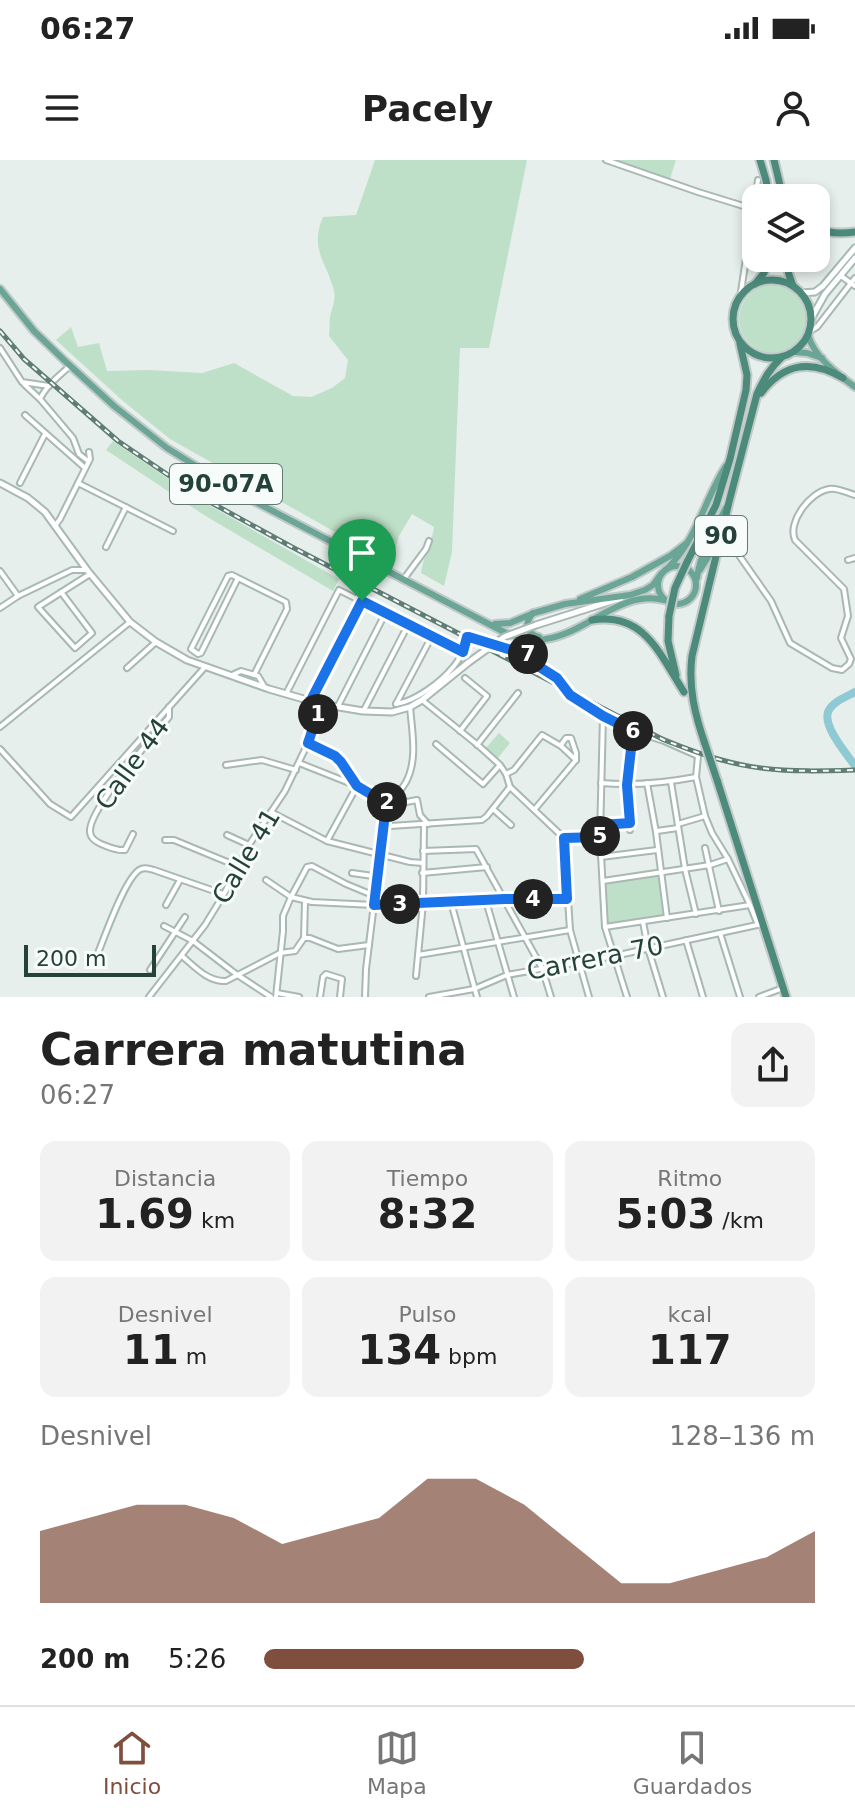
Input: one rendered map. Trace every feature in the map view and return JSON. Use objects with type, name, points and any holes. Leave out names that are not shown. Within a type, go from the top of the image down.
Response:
[{"type":"highway","points":[[760,160],[767,184]]},
{"type":"highway","points":[[774,160],[780,184]]},
{"type":"highway","points":[[830,232],[855,232]]},
{"type":"highway","points":[[740,298],[764,272]]},
{"type":"highway","points":[[788,272],[793,286]]},
{"type":"highway","points":[[738,338],[757,356],[769,359],[794,352],[809,333],[811,319],[807,301],[801,293],[786,283],[770,280],[755,284]]},
{"type":"highway","name":"90","points":[[740,298],[734,313],[735,330],[745,362],[746,390],[716,505],[675,588],[667,630],[670,656],[705,744],[760,925],[785,993]]},
{"type":"highway","name":"90","points":[[698,724],[691,694],[691,666],[753,410],[764,378],[782,357]]},
{"type":"highway","points":[[753,410],[759,395],[782,372],[813,366],[843,378]]},
{"type":"highway","points":[[592,620],[618,619],[643,632],[684,692]]},
{"type":"main road","name":"90-07A","points":[[0,289],[34,331],[70,366],[167,448],[244,496],[506,633],[522,639],[551,637],[592,620],[645,590],[664,572]]},
{"type":"main road","points":[[809,333],[810,343],[822,358],[855,387]]},
{"type":"main road","points":[[794,352],[822,358]]},
{"type":"main road","points":[[729,502],[699,564],[695,593],[687,602],[675,604],[664,600],[658,585],[664,572],[682,552],[730,459]]},
{"type":"main road","points":[[573,602],[632,577],[687,543]]},
{"type":"main road","points":[[697,578],[710,554],[718,549]]},
{"type":"main road","points":[[664,572],[685,567],[697,578]]},
{"type":"main road","name":"90-07A","points":[[492,624],[510,623],[573,602],[646,597],[664,600]]},
{"type":"main road","points":[[534,613],[527,624],[530,633],[538,637],[551,637]]},
{"type":"street","points":[[606,160],[742,206]]},
{"type":"street","points":[[757,184],[758,180]]},
{"type":"street","points":[[801,293],[815,292],[823,286],[855,248]]},
{"type":"street","points":[[811,319],[818,304],[855,258]]},
{"type":"street","points":[[740,298],[744,272]]},
{"type":"street","points":[[840,275],[853,285]]},
{"type":"street","points":[[809,333],[853,285],[855,278]]},
{"type":"street","points":[[0,348],[22,382],[73,438],[79,454],[88,461]]},
{"type":"street","points":[[40,399],[70,366]]},
{"type":"street","points":[[22,382],[49,386]]},
{"type":"street","points":[[25,415],[85,468]]},
{"type":"street","points":[[20,483],[45,434]]},
{"type":"street","points":[[55,526],[85,468],[89,452]]},
{"type":"street","points":[[0,483],[28,498],[45,512],[88,572],[130,622],[156,642],[205,667],[264,688],[337,708],[392,712],[410,707],[504,637],[631,598]]},
{"type":"street","points":[[78,483],[173,531]]},
{"type":"street","points":[[722,531],[771,601],[790,643],[832,668],[842,670],[851,659],[841,638],[848,616],[844,589],[795,540],[792,532],[804,506],[822,492],[833,489],[855,495]]},
{"type":"street","points":[[106,547],[126,507]]},
{"type":"street","points":[[403,580],[429,541]]},
{"type":"street","points":[[848,560],[855,558]]},
{"type":"street","points":[[0,608],[72,570],[88,572]]},
{"type":"street","points":[[0,571],[18,596]]},
{"type":"street","points":[[61,592],[92,633],[76,648],[38,607],[88,572]]},
{"type":"street","points":[[238,578],[201,653],[191,651],[228,576],[232,575],[238,578],[287,605],[254,675]]},
{"type":"street","points":[[286,694],[339,590],[463,652]]},
{"type":"street","points":[[311,700],[362,601]]},
{"type":"street","points":[[337,708],[386,612]]},
{"type":"street","points":[[0,727],[130,622]]},
{"type":"street","points":[[363,711],[409,623]]},
{"type":"street","points":[[392,712],[432,636]]},
{"type":"street","points":[[396,704],[413,700],[454,666],[463,652],[467,637],[526,651],[538,666],[557,678],[570,695],[603,716],[698,756],[696,777],[705,816],[760,925]]},
{"type":"street","points":[[526,651],[537,640]]},
{"type":"street","points":[[127,668],[156,642]]},
{"type":"street","points":[[0,749],[50,804],[71,817],[205,667]]},
{"type":"street","points":[[230,676],[241,671],[260,677],[264,688]]},
{"type":"street","points":[[460,731],[487,697],[465,678]]},
{"type":"street","points":[[477,745],[518,693]]},
{"type":"street","points":[[422,700],[500,765],[510,787],[564,838],[570,930],[589,997]]},
{"type":"street","name":"Calle 41","points":[[149,997],[193,941],[224,894],[249,845],[285,791],[308,743],[321,704]]},
{"type":"street","name":"Calle 44","points":[[133,834],[125,850],[120,851],[93,840],[90,835],[91,820],[107,794],[169,717],[169,707]]},
{"type":"street","points":[[365,997],[385,814],[390,802],[407,781],[413,754],[410,707]]},
{"type":"street","points":[[603,716],[600,837],[605,927],[627,997]]},
{"type":"street","points":[[630,830],[627,785],[633,731]]},
{"type":"street","points":[[506,774],[514,770],[544,735],[576,760]]},
{"type":"street","points":[[535,809],[576,760],[571,738],[566,738],[561,746]]},
{"type":"street","points":[[308,743],[335,756],[357,786]]},
{"type":"street","points":[[436,744],[483,784],[500,765]]},
{"type":"street","points":[[226,765],[262,760],[296,770]]},
{"type":"street","points":[[299,763],[390,802]]},
{"type":"street","points":[[601,783],[627,785],[696,777]]},
{"type":"street","points":[[671,782],[685,869],[696,914]]},
{"type":"street","points":[[647,783],[667,918]]},
{"type":"street","points":[[327,841],[357,786]]},
{"type":"street","points":[[390,826],[479,821],[485,818],[510,787]]},
{"type":"street","points":[[401,803],[417,800],[418,810],[426,824],[416,976]]},
{"type":"street","points":[[493,809],[511,825]]},
{"type":"street","points":[[271,812],[327,841],[423,863]]},
{"type":"street","points":[[656,832],[705,816]]},
{"type":"street","points":[[600,825],[630,823]]},
{"type":"street","points":[[227,835],[249,845]]},
{"type":"street","points":[[564,838],[600,837]]},
{"type":"street","points":[[165,840],[174,840],[237,866]]},
{"type":"street","points":[[705,848],[719,911]]},
{"type":"street","points":[[423,851],[476,849],[542,968],[551,997]]},
{"type":"street","points":[[601,857],[657,850]]},
{"type":"street","points":[[603,881],[710,865],[728,859]]},
{"type":"street","points":[[275,996],[283,916],[307,867],[312,866],[375,896]]},
{"type":"street","points":[[422,873],[487,867]]},
{"type":"street","points":[[98,953],[117,904],[133,876],[143,869],[224,894]]},
{"type":"street","points":[[352,873],[373,876],[377,880]]},
{"type":"street","points":[[166,905],[180,880]]},
{"type":"street","points":[[266,880],[291,897],[305,901],[374,905],[567,899]]},
{"type":"street","points":[[182,956],[208,977],[220,982],[280,953],[295,951],[304,938],[305,901]]},
{"type":"street","points":[[486,901],[514,997]]},
{"type":"street","points":[[451,902],[477,997]]},
{"type":"street","points":[[605,927],[750,905]]},
{"type":"street","points":[[150,970],[185,917]]},
{"type":"street","points":[[643,921],[663,997]]},
{"type":"street","name":"Carrera 70","points":[[434,997],[474,989],[507,975],[760,925]]},
{"type":"street","points":[[164,926],[193,941],[236,974],[275,996],[299,997]]},
{"type":"street","points":[[418,955],[570,930]]},
{"type":"street","points":[[720,933],[740,997]]},
{"type":"street","points":[[304,938],[338,949],[369,945]]},
{"type":"street","points":[[686,940],[703,997]]},
{"type":"street","points":[[320,997],[326,974],[342,979],[340,997]]},
{"type":"street","points":[[759,997],[785,993]]},
{"type":"green space","points":[[375,160],[527,160],[489,348],[460,348],[452,552],[444,586],[421,573],[434,527],[412,514],[399,536],[392,560],[351,541],[170,439],[56,340],[71,327],[78,347],[99,343],[107,371],[202,373],[234,363],[293,396],[311,397],[332,388],[345,378],[348,360],[329,336],[334,295],[318,247],[319,228],[323,217],[356,215]]},
{"type":"green space","points":[[617,160],[676,160],[670,179]]},
{"type":"green space","points":[[766,285],[780,285],[792,290],[802,300],[807,319],[802,338],[792,348],[780,353],[766,353],[754,348],[744,338],[739,326],[739,312],[744,300],[754,290]]},
{"type":"green space","points":[[113,441],[193,496],[339,579],[333,591],[204,515],[106,450]]},
{"type":"green space","points":[[499,733],[510,743],[497,759],[485,749]]},
{"type":"green space","points":[[659,875],[664,917],[608,926],[606,883]]},
{"type":"waterway","points":[[855,692],[833,705],[827,718],[837,740],[855,766]]},
{"type":"railway","points":[[0,331],[24,359],[118,441],[199,496],[664,740],[748,766],[796,771],[855,770]]},
{"type":"route","points":[[362,601],[463,652],[467,637],[526,651],[538,666],[562,683],[570,695],[633,731],[627,785],[630,823],[600,825],[600,837],[564,838],[567,899],[374,905],[385,814],[390,802],[357,786],[335,756],[308,743],[321,704],[311,700],[362,601]]}]
